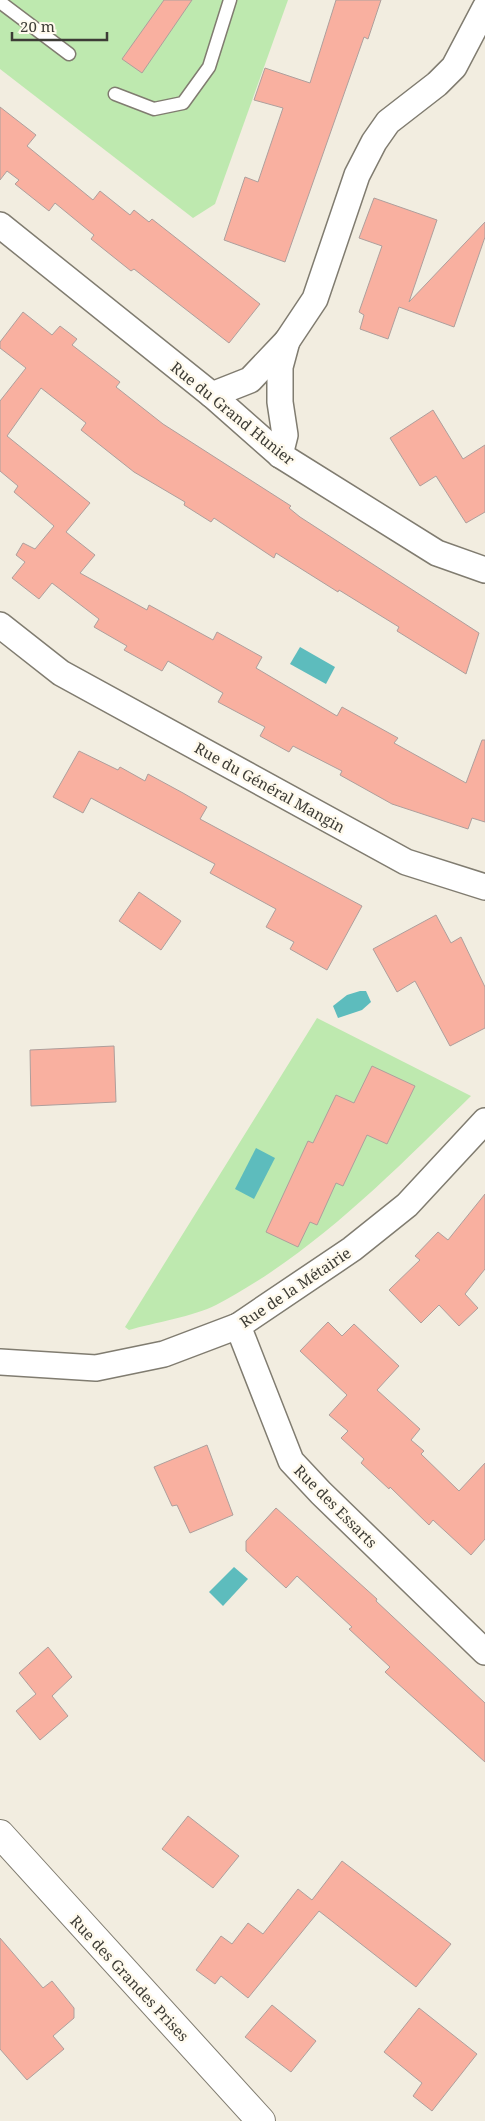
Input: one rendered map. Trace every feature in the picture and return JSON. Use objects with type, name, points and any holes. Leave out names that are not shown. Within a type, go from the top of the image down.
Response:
[{"type":"street","points":[[212,395],[250,380],[287,341],[314,299],[357,175],[374,142],[388,122],[437,84],[454,67],[485,8]]},
{"type":"street","name":"Rue du Grand Hunier","points":[[0,225],[212,395],[280,455],[437,553],[485,570]]},
{"type":"street","points":[[280,455],[285,435],[280,402],[280,367],[287,341]]},
{"type":"street","name":"Rue du Général Mangin","points":[[0,624],[61,673],[406,862],[485,887]]},
{"type":"street","name":"Rue de la Métairie","points":[[0,1362],[96,1368],[164,1354],[238,1326],[352,1249],[407,1205],[485,1121]]},
{"type":"street","name":"Rue des Essarts","points":[[238,1326],[291,1461],[321,1493],[485,1652]]},
{"type":"street","name":"Rue des Grandes Prises","points":[[0,1834],[261,2121]]},
{"type":"lane","points":[[115,94],[154,109],[183,103],[208,68],[230,0]]},
{"type":"lane","points":[[0,2],[69,54]]},
{"type":"green space","points":[[0,0],[288,0],[215,204],[193,218],[0,69]]},
{"type":"green space","points":[[317,1018],[471,1096],[351,1210],[286,1261],[252,1284],[207,1309],[129,1330],[125,1327]]},
{"type":"water","points":[[300,647],[335,667],[326,684],[290,664]]},
{"type":"water","points":[[366,991],[371,1002],[362,1010],[338,1018],[333,1006],[347,995]]},
{"type":"water","points":[[256,1148],[275,1158],[254,1199],[235,1189]]},
{"type":"water","points":[[234,1567],[248,1579],[223,1606],[209,1592]]},
{"type":"building","points":[[164,0],[192,0],[142,73],[122,59]]},
{"type":"building","points":[[336,0],[381,0],[368,39],[364,37],[285,262],[224,240],[245,177],[258,182],[283,108],[254,100],[265,68],[310,83]]},
{"type":"building","points":[[0,107],[36,135],[27,146],[93,200],[100,191],[130,215],[134,210],[149,222],[152,219],[260,304],[229,343],[134,269],[131,271],[91,239],[94,235],[55,203],[49,211],[15,184],[19,180],[7,171],[0,180]]},
{"type":"building","points":[[374,198],[437,220],[409,302],[485,222],[485,237],[454,327],[399,307],[388,339],[360,329],[364,315],[359,312],[382,246],[359,238]]},
{"type":"building","points":[[23,312],[52,335],[60,326],[77,339],[72,345],[120,382],[116,387],[163,424],[291,506],[289,508],[300,517],[479,633],[466,674],[397,631],[399,627],[339,590],[338,592],[276,553],[274,558],[214,518],[211,522],[184,505],[185,502],[134,472],[81,430],[86,423],[41,388],[7,436],[90,503],[66,532],[95,555],[80,573],[147,610],[149,605],[213,640],[217,632],[262,657],[256,668],[337,716],[342,707],[398,738],[394,743],[466,783],[482,740],[485,740],[485,822],[472,818],[468,829],[392,804],[340,775],[342,771],[293,746],[289,752],[260,736],[265,727],[218,702],[223,693],[168,661],[162,671],[124,650],[127,646],[94,627],[99,619],[52,583],[39,599],[12,578],[25,562],[16,555],[23,543],[35,549],[54,526],[14,492],[18,486],[0,471],[0,401],[26,368],[0,348],[0,342]]},
{"type":"building","points":[[433,410],[463,459],[485,445],[485,512],[466,523],[436,476],[420,486],[390,438]]},
{"type":"building","points":[[79,751],[118,770],[120,767],[145,781],[148,774],[183,793],[207,807],[200,819],[362,906],[327,970],[290,949],[294,942],[266,927],[276,909],[210,873],[215,864],[91,798],[83,813],[53,797]]},
{"type":"building","points":[[139,892],[181,921],[161,950],[119,921]]},
{"type":"building","points":[[436,915],[451,943],[461,937],[485,987],[485,1028],[450,1046],[415,981],[397,992],[373,949]]},
{"type":"building","points":[[114,1046],[116,1102],[31,1106],[30,1050]]},
{"type":"building","points":[[372,1066],[415,1086],[387,1144],[367,1135],[343,1186],[336,1183],[317,1225],[310,1222],[298,1247],[266,1232],[308,1141],[313,1143],[336,1095],[354,1103]]},
{"type":"building","points":[[485,1194],[485,1269],[465,1294],[478,1308],[459,1326],[439,1305],[421,1323],[389,1290],[420,1260],[415,1256],[438,1232],[448,1240]]},
{"type":"building","points":[[328,1322],[342,1336],[354,1324],[399,1366],[377,1390],[420,1429],[411,1440],[424,1451],[421,1454],[459,1491],[485,1463],[485,1539],[471,1555],[433,1520],[429,1525],[390,1487],[389,1489],[361,1463],[364,1459],[341,1438],[348,1431],[329,1415],[347,1395],[300,1351]]},
{"type":"building","points":[[207,1445],[233,1515],[190,1533],[177,1505],[172,1506],[154,1467]]},
{"type":"building","points":[[276,1508],[377,1599],[376,1601],[485,1703],[485,1762],[385,1672],[390,1667],[349,1629],[352,1627],[297,1576],[286,1588],[246,1551],[246,1541]]},
{"type":"building","points":[[48,1647],[72,1677],[52,1696],[68,1716],[40,1740],[16,1711],[36,1694],[19,1673]]},
{"type":"building","points":[[188,1816],[239,1856],[213,1888],[162,1849]]},
{"type":"building","points":[[342,1861],[451,1944],[416,1987],[319,1911],[248,1998],[221,1976],[215,1984],[196,1970],[221,1936],[232,1944],[248,1923],[263,1934],[298,1889],[312,1900]]},
{"type":"building","points":[[0,1938],[43,1988],[52,1981],[74,2008],[74,2018],[53,2036],[64,2049],[27,2080],[0,2049]]},
{"type":"building","points":[[272,2005],[316,2041],[291,2072],[245,2037]]},
{"type":"building","points":[[419,2008],[477,2054],[432,2111],[413,2096],[422,2083],[384,2052]]}]
